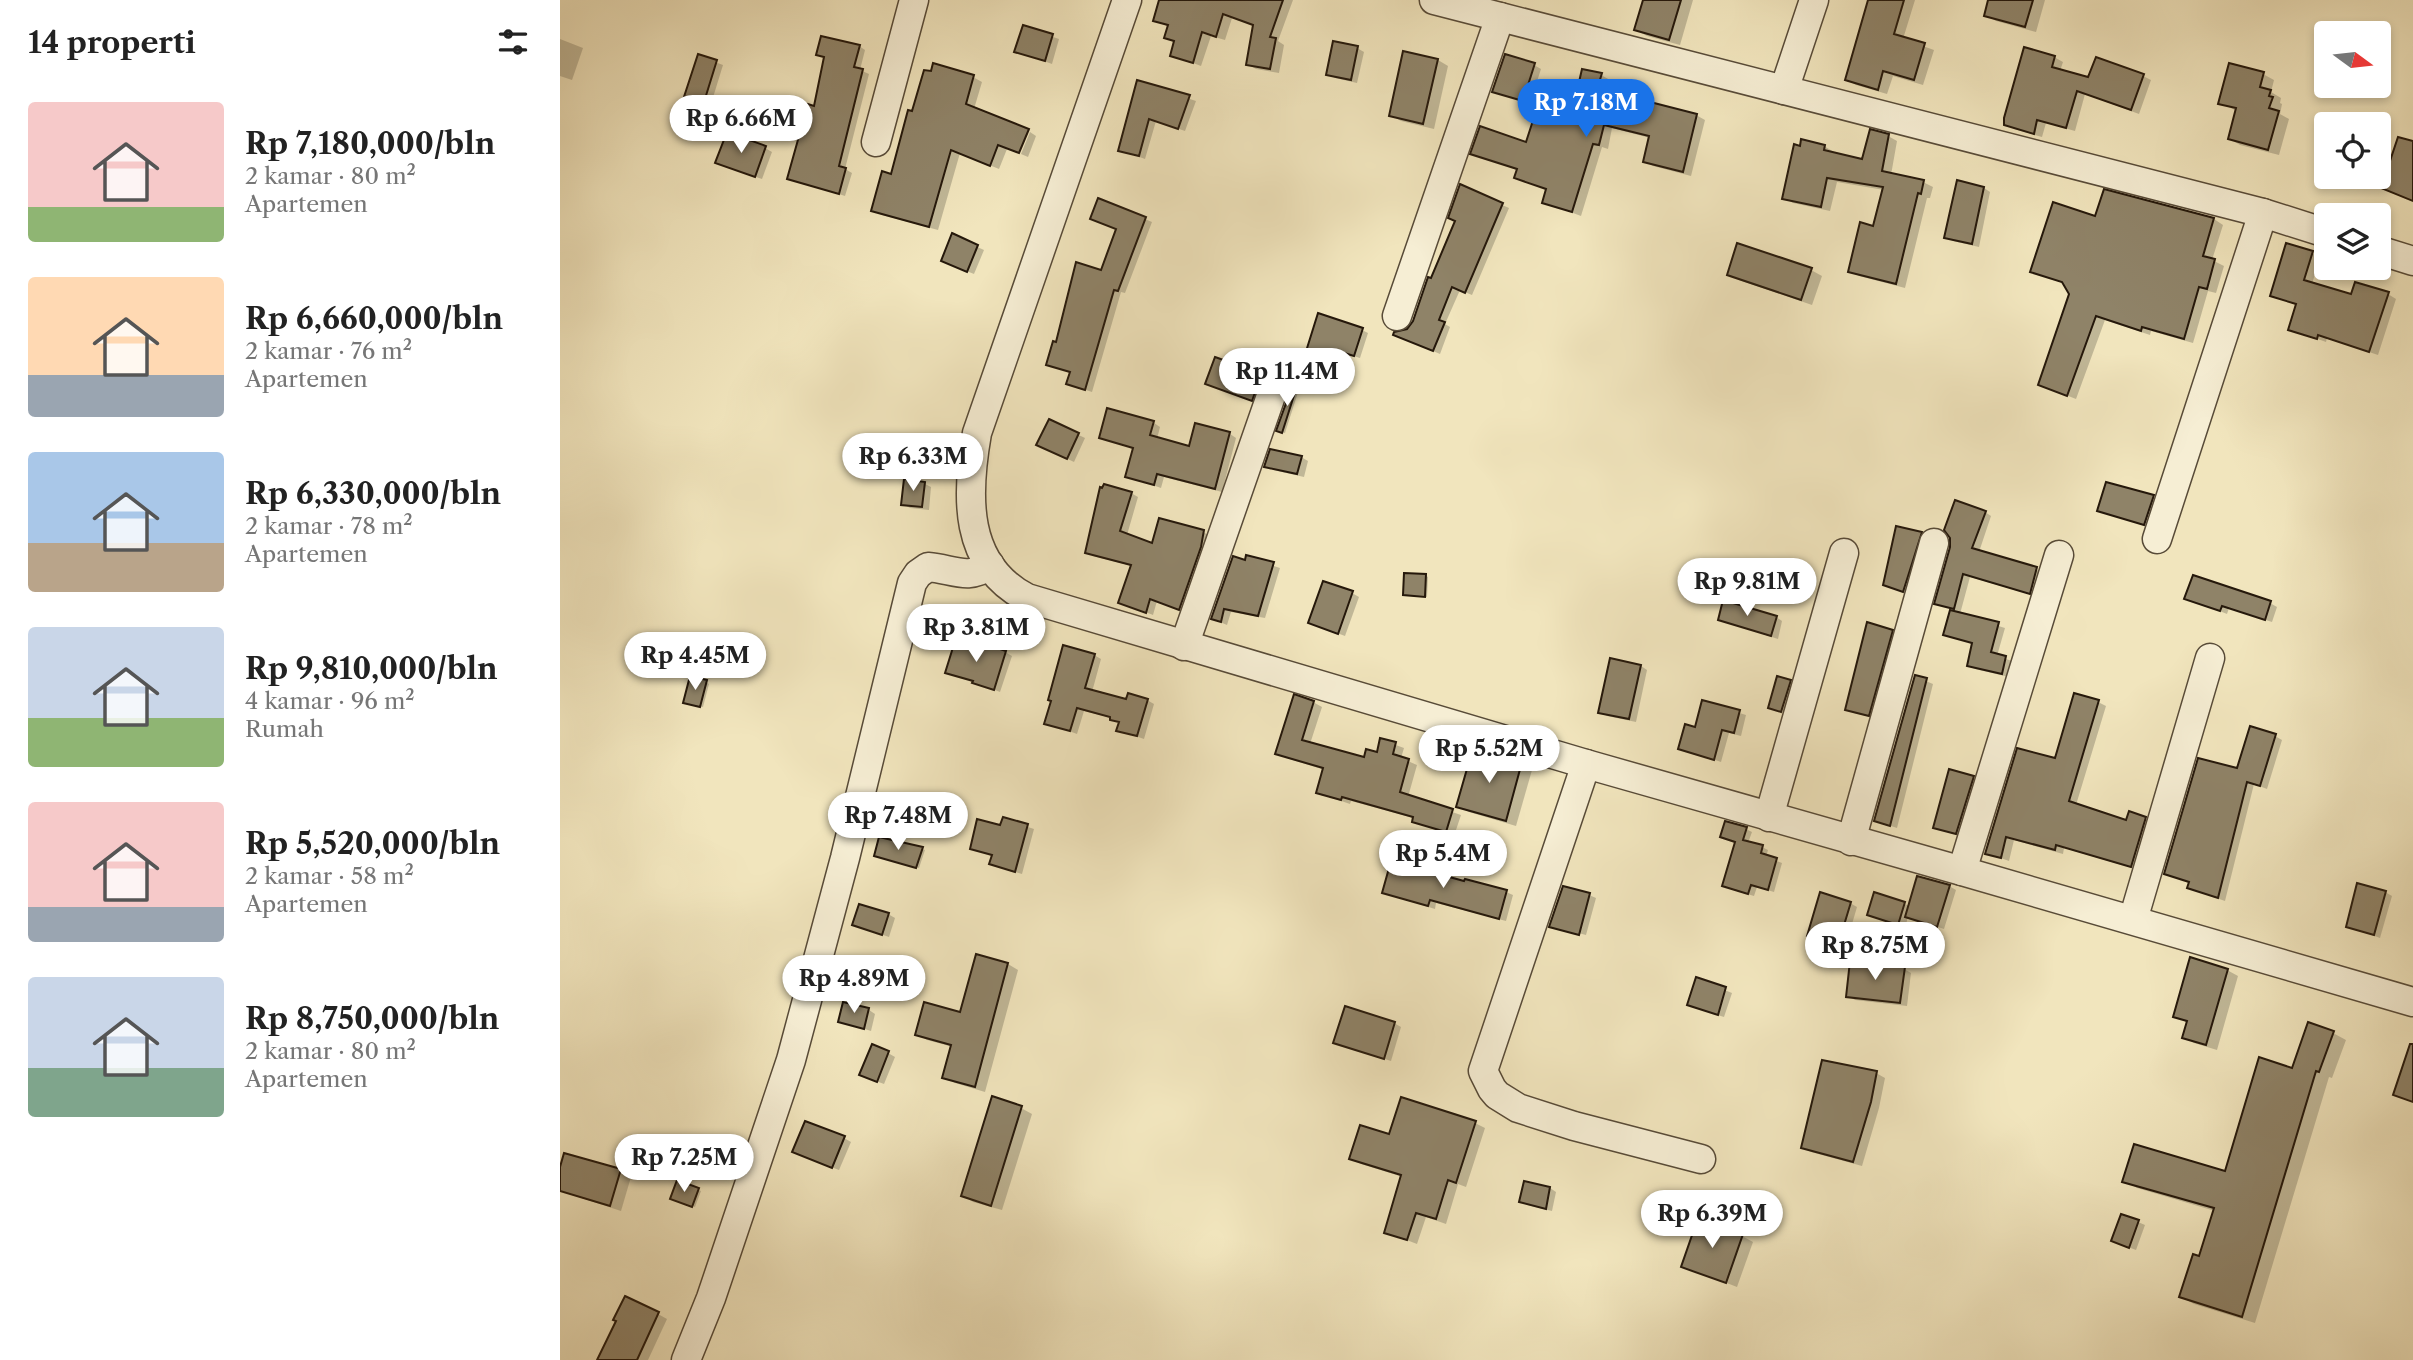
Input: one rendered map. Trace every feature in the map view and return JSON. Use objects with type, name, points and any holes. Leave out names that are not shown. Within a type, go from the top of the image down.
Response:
[{"type":"street","points":[[876,142],[915,0]]},
{"type":"street","points":[[977,569],[979,544],[970,506],[971,468],[977,433],[1127,0]]},
{"type":"street","points":[[1434,0],[2263,213],[2314,229]]},
{"type":"street","points":[[1784,90],[1814,0]]},
{"type":"street","points":[[1397,316],[1500,17]]},
{"type":"street","points":[[2157,539],[2263,213]]},
{"type":"street","points":[[2391,254],[2413,261]]},
{"type":"street","points":[[1184,646],[1273,390]]},
{"type":"street","points":[[1851,841],[1934,543]]},
{"type":"street","points":[[1769,817],[1844,553]]},
{"type":"street","points":[[1962,871],[2059,555]]},
{"type":"street","points":[[686,1360],[712,1298],[791,1060],[845,858],[912,583],[918,574],[928,567],[977,569],[999,578],[1027,598],[1184,646],[2413,1002]]},
{"type":"street","points":[[2133,920],[2210,658]]},
{"type":"street","points":[[1586,764],[1483,1071],[1497,1095],[1518,1108],[1574,1126],[1701,1159]]},
{"type":"building","points":[[1159,0],[1283,0],[1270,37],[1276,38],[1270,69],[1246,65],[1253,25],[1223,14],[1216,37],[1202,32],[1193,63],[1170,56],[1174,41],[1164,38],[1168,25],[1153,21]]},
{"type":"building","points":[[1643,0],[1681,0],[1669,40],[1634,30]]},
{"type":"building","points":[[1868,0],[1904,0],[1894,34],[1925,43],[1914,80],[1883,71],[1878,90],[1845,80]]},
{"type":"building","points":[[1988,0],[2033,0],[2025,27],[1984,16]]},
{"type":"building","points":[[1023,25],[1053,34],[1045,61],[1014,52]]},
{"type":"building","points":[[821,36],[860,45],[854,67],[863,69],[839,166],[846,168],[839,194],[787,179],[808,104],[814,106],[824,57],[816,55]]},
{"type":"building","points":[[1333,41],[1358,46],[1351,80],[1326,75]]},
{"type":"building","points":[[2024,47],[2055,56],[2052,67],[2088,77],[2096,57],[2144,74],[2131,110],[2077,91],[2066,128],[2037,120],[2034,134],[2004,125]]},
{"type":"building","points":[[1403,51],[1438,59],[1423,124],[1389,116]]},
{"type":"building","points":[[698,54],[717,60],[700,115],[680,109]]},
{"type":"building","points":[[1505,54],[1535,63],[1523,101],[1492,92]]},
{"type":"building","points":[[933,63],[974,75],[966,104],[1029,129],[1019,153],[998,145],[990,166],[951,150],[929,227],[871,211],[882,171],[891,174],[908,110],[912,111],[924,70],[931,71]]},
{"type":"building","points":[[2229,63],[2264,72],[2260,87],[2271,90],[2269,96],[2273,97],[2269,108],[2279,111],[2268,150],[2228,139],[2236,108],[2218,104]]},
{"type":"building","points":[[1582,69],[1602,73],[1599,83],[1612,87],[1611,92],[1697,114],[1683,172],[1643,162],[1649,136],[1604,125],[1599,145],[1593,144],[1572,212],[1542,203],[1546,189],[1514,178],[1517,169],[1470,154],[1480,126],[1526,142],[1539,102],[1572,113]]},
{"type":"building","points":[[1137,80],[1190,95],[1178,129],[1149,119],[1139,156],[1118,151]]},
{"type":"building","points":[[1870,129],[1889,134],[1882,171],[1924,180],[1921,194],[1918,193],[1896,284],[1848,272],[1860,222],[1873,226],[1883,187],[1827,178],[1821,207],[1782,199],[1794,144],[1800,146],[1801,139],[1825,145],[1824,150],[1862,159]]},
{"type":"building","points":[[727,132],[766,146],[755,177],[715,163]]},
{"type":"building","points":[[2398,137],[2413,141],[2413,201],[2383,189],[2391,189],[2391,158]]},
{"type":"building","points":[[1957,180],[1984,187],[1972,244],[1944,238]]},
{"type":"building","points":[[1460,184],[1503,203],[1465,293],[1452,287],[1439,320],[1445,322],[1433,351],[1393,335],[1394,332],[1407,329],[1413,321],[1428,277],[1431,278],[1455,221],[1448,218]]},
{"type":"building","points":[[2104,189],[2214,218],[2203,256],[2215,259],[2207,289],[2199,287],[2184,339],[2142,327],[2141,331],[2096,316],[2067,396],[2038,385],[2069,294],[2062,282],[2030,272],[2053,202],[2095,216]]},
{"type":"building","points":[[1098,198],[1146,217],[1118,291],[1114,290],[1085,390],[1066,384],[1070,372],[1046,365],[1053,341],[1056,342],[1076,262],[1101,270],[1116,229],[1090,219]]},
{"type":"building","points":[[952,233],[978,245],[967,272],[941,261]]},
{"type":"building","points":[[1737,243],[1812,268],[1801,300],[1727,275]]},
{"type":"building","points":[[2286,243],[2313,251],[2304,280],[2351,294],[2355,282],[2389,292],[2369,352],[2318,335],[2317,339],[2288,330],[2296,304],[2270,296]]},
{"type":"building","points":[[1318,313],[1363,328],[1354,356],[1341,352],[1335,370],[1303,361]]},
{"type":"building","points":[[1215,357],[1266,375],[1258,384],[1252,401],[1205,384]]},
{"type":"building","points":[[1287,383],[1297,386],[1282,433],[1276,431],[1289,395]]},
{"type":"building","points":[[1107,408],[1154,421],[1150,435],[1189,446],[1195,423],[1230,432],[1215,489],[1157,474],[1154,485],[1125,477],[1133,448],[1099,438]]},
{"type":"building","points":[[1049,419],[1079,433],[1067,459],[1036,445]]},
{"type":"building","points":[[1270,449],[1302,456],[1297,474],[1264,467]]},
{"type":"building","points":[[904,479],[925,482],[922,507],[901,505]]},
{"type":"building","points":[[2106,482],[2154,495],[2144,525],[2097,511]]},
{"type":"building","points":[[1104,484],[1132,492],[1120,531],[1152,543],[1159,518],[1204,530],[1201,547],[1179,610],[1150,599],[1146,613],[1118,603],[1131,565],[1085,553],[1100,487]]},
{"type":"building","points":[[1955,500],[1986,511],[1972,548],[2037,567],[2030,594],[1963,574],[1954,609],[1934,604],[1950,547],[1950,538],[1944,530]]},
{"type":"building","points":[[1896,526],[1922,532],[1903,592],[1883,585]]},
{"type":"building","points":[[1246,555],[1274,562],[1258,616],[1224,609],[1221,622],[1211,619],[1233,556],[1245,560]]},
{"type":"building","points":[[1404,573],[1426,574],[1425,597],[1403,595]]},
{"type":"building","points":[[2193,575],[2271,601],[2265,620],[2222,606],[2220,611],[2184,599]]},
{"type":"building","points":[[1323,581],[1353,591],[1338,634],[1308,623]]},
{"type":"building","points":[[1723,600],[1777,616],[1771,636],[1718,620]]},
{"type":"building","points":[[1950,610],[1999,622],[1991,652],[2006,656],[2002,674],[1967,666],[1972,643],[1943,635]]},
{"type":"building","points":[[1867,622],[1893,630],[1869,716],[1845,710]]},
{"type":"building","points":[[955,641],[983,650],[985,644],[1006,651],[994,690],[945,673]]},
{"type":"building","points":[[1063,645],[1095,654],[1085,688],[1126,699],[1128,693],[1148,699],[1137,736],[1116,731],[1119,722],[1110,720],[1110,717],[1077,708],[1070,731],[1044,724]]},
{"type":"building","points":[[1610,658],[1641,665],[1629,719],[1598,713]]},
{"type":"building","points":[[1915,675],[1927,678],[1890,826],[1874,821]]},
{"type":"building","points":[[690,676],[707,680],[700,707],[683,703]]},
{"type":"building","points":[[1777,676],[1791,680],[1781,712],[1768,708]]},
{"type":"building","points":[[2074,693],[2099,700],[2069,801],[2126,820],[2129,811],[2146,817],[2131,867],[2056,845],[2055,850],[2006,837],[2001,858],[1985,854],[2017,748],[2055,758]]},
{"type":"building","points":[[1294,694],[1314,701],[1302,740],[1364,757],[1366,749],[1377,752],[1380,738],[1396,742],[1393,754],[1409,759],[1400,792],[1453,809],[1446,832],[1412,822],[1413,817],[1342,797],[1341,800],[1316,793],[1323,768],[1275,754]]},
{"type":"building","points":[[1702,700],[1740,710],[1734,733],[1722,730],[1714,760],[1678,749],[1685,724],[1695,727]]},
{"type":"building","points":[[2250,726],[2276,734],[2260,786],[2247,782],[2218,898],[2187,888],[2189,882],[2164,874],[2198,758],[2237,768]]},
{"type":"building","points":[[1473,748],[1522,762],[1506,821],[1456,807]]},
{"type":"building","points":[[1949,769],[1974,776],[1956,834],[1933,828]]},
{"type":"building","points":[[1003,817],[1028,824],[1015,872],[989,864],[992,855],[970,849],[977,819],[1000,825]]},
{"type":"building","points":[[1725,821],[1747,827],[1743,840],[1763,845],[1761,853],[1777,858],[1768,890],[1751,885],[1748,894],[1722,886],[1735,842],[1720,837]]},
{"type":"building","points":[[879,837],[923,847],[916,868],[874,856]]},
{"type":"building","points":[[1391,861],[1507,890],[1499,919],[1430,900],[1428,906],[1382,893]]},
{"type":"building","points":[[1917,876],[1950,885],[1937,927],[1905,917]]},
{"type":"building","points":[[2357,883],[2386,891],[2374,935],[2346,927]]},
{"type":"building","points":[[1563,886],[1590,893],[1579,935],[1549,927]]},
{"type":"building","points":[[1820,892],[1851,902],[1838,945],[1807,936]]},
{"type":"building","points":[[1874,892],[1905,902],[1898,925],[1867,915]]},
{"type":"building","points":[[859,904],[889,913],[882,935],[852,925]]},
{"type":"building","points":[[976,954],[1008,963],[975,1087],[942,1078],[951,1045],[915,1035],[924,1002],[960,1012]]},
{"type":"building","points":[[2190,957],[2228,969],[2206,1045],[2182,1038],[2187,1021],[2173,1017]]},
{"type":"building","points":[[1850,961],[1905,967],[1900,1003],[1846,997]]},
{"type":"building","points":[[1696,977],[1726,987],[1718,1015],[1687,1005]]},
{"type":"building","points":[[843,1002],[869,1008],[864,1029],[838,1022]]},
{"type":"building","points":[[1345,1006],[1395,1022],[1384,1059],[1333,1043]]},
{"type":"building","points":[[2308,1022],[2334,1031],[2319,1072],[2316,1071],[2242,1317],[2179,1297],[2193,1254],[2199,1256],[2214,1208],[2122,1182],[2134,1144],[2225,1171],[2259,1057],[2292,1068]]},
{"type":"building","points":[[872,1044],[889,1051],[877,1082],[859,1075]]},
{"type":"building","points":[[2410,1044],[2413,1044],[2413,1102],[2393,1095]]},
{"type":"building","points":[[1822,1060],[1877,1071],[1871,1102],[1853,1162],[1801,1148]]},
{"type":"building","points":[[992,1096],[1022,1106],[991,1206],[961,1196]]},
{"type":"building","points":[[1401,1097],[1476,1121],[1456,1183],[1448,1180],[1436,1219],[1416,1213],[1407,1240],[1384,1233],[1401,1175],[1349,1159],[1360,1125],[1389,1134]]},
{"type":"building","points":[[805,1121],[845,1136],[832,1168],[792,1152]]},
{"type":"building","points":[[564,1153],[621,1169],[610,1206],[560,1191],[560,1167]]},
{"type":"building","points":[[677,1180],[699,1188],[692,1207],[670,1199]]},
{"type":"building","points":[[1524,1181],[1550,1187],[1546,1209],[1519,1202]]},
{"type":"building","points":[[2121,1214],[2139,1220],[2129,1248],[2111,1241]]},
{"type":"building","points":[[1698,1218],[1743,1234],[1726,1283],[1681,1267]]},
{"type":"building","points":[[625,1296],[659,1312],[637,1360],[597,1360],[616,1321],[613,1320]]}]
